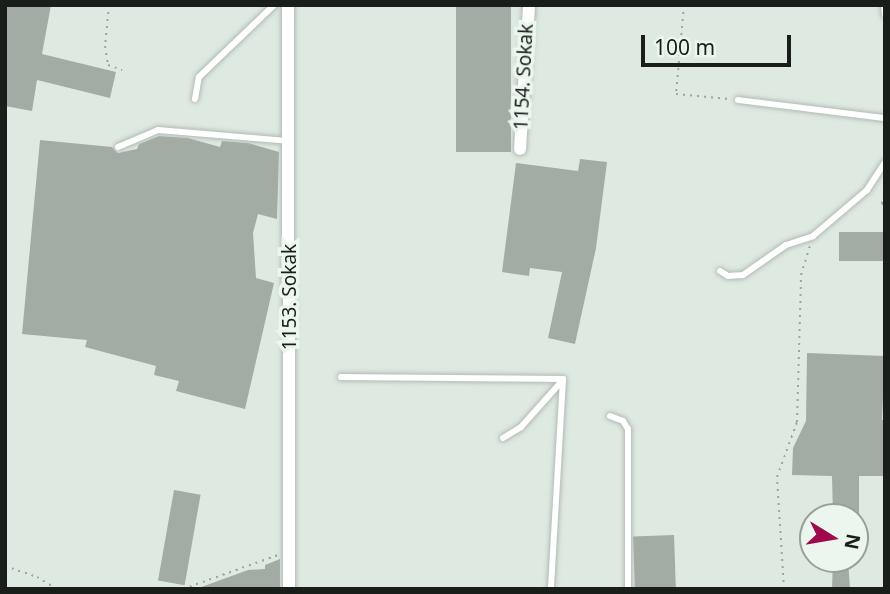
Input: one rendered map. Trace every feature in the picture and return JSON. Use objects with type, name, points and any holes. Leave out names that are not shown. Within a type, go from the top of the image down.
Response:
[{"type":"street","name":"1153. Sokak","points":[[288,5],[289,589]]},
{"type":"street","name":"1154. Sokak","points":[[520,149],[528,5]]},
{"type":"lane","points":[[195,99],[199,77],[274,5]]},
{"type":"lane","points":[[884,5],[885,15]]},
{"type":"lane","points":[[738,100],[885,118]]},
{"type":"lane","points":[[118,147],[158,130],[290,141]]},
{"type":"lane","points":[[720,271],[728,276],[743,275],[786,245],[813,236],[867,190],[885,162]]},
{"type":"lane","points":[[341,377],[563,379]]},
{"type":"lane","points":[[503,438],[521,427],[563,379]]},
{"type":"lane","points":[[551,589],[563,379]]},
{"type":"lane","points":[[610,416],[623,421],[628,429],[628,589]]},
{"type":"path","points":[[109,5],[105,46],[108,65],[122,70]]},
{"type":"path","points":[[684,5],[676,93],[738,100]]},
{"type":"path","points":[[885,195],[882,203],[885,209]]},
{"type":"path","points":[[784,589],[777,477],[797,422],[801,275],[813,236]]},
{"type":"path","points":[[183,589],[289,551]]},
{"type":"path","points":[[5,566],[37,577],[57,589]]},
{"type":"building","points":[[5,5],[51,5],[42,54],[116,72],[110,98],[37,80],[32,111],[5,106]]},
{"type":"building","points":[[456,5],[511,5],[511,152],[456,152]]},
{"type":"building","points":[[159,136],[188,138],[220,147],[222,141],[248,143],[279,152],[277,219],[258,214],[253,233],[256,278],[274,283],[245,409],[176,391],[179,381],[154,375],[156,366],[85,347],[87,340],[22,334],[40,140],[112,147],[118,153],[137,149],[139,144]]},
{"type":"building","points":[[580,159],[607,162],[596,248],[575,344],[548,338],[562,272],[530,268],[529,276],[502,272],[516,163],[578,171]]},
{"type":"building","points":[[839,232],[885,232],[885,261],[839,261]]},
{"type":"building","points":[[807,353],[885,356],[882,420],[885,420],[885,476],[859,476],[859,503],[833,503],[832,476],[792,475],[793,448],[806,421]]},
{"type":"building","points":[[174,490],[201,495],[185,585],[158,581]]},
{"type":"building","points":[[674,535],[676,589],[635,589],[633,536]]},
{"type":"building","points":[[280,559],[280,589],[196,589],[248,570],[265,569],[265,565]]},
{"type":"building","points":[[833,573],[849,573],[850,589],[832,589]]}]
